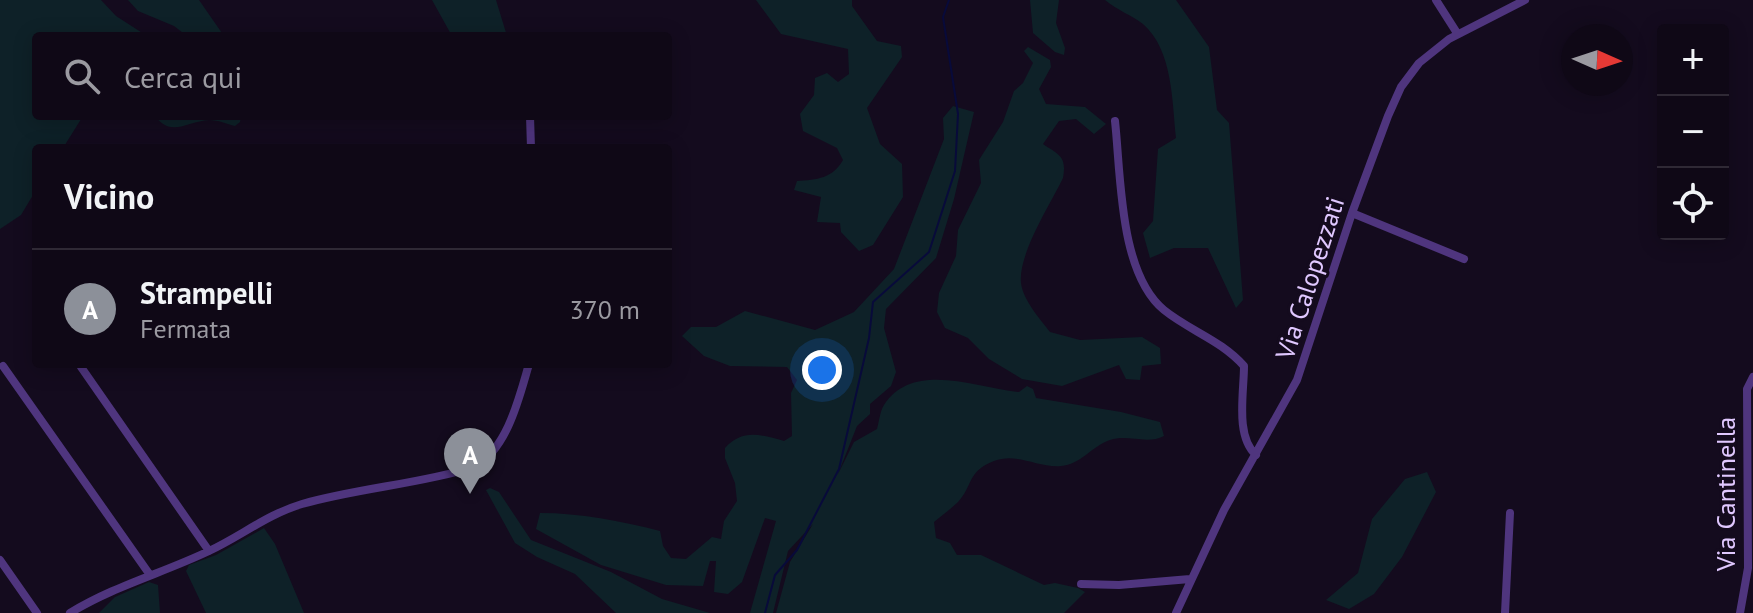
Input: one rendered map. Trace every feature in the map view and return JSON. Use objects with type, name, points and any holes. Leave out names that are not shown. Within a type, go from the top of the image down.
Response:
[{"type":"street","points":[[1436,0],[1457,33]]},
{"type":"street","name":"Via Calopezzati","points":[[1176,613],[1224,510],[1301,373],[1352,213],[1401,87],[1423,59],[1457,33],[1525,0]]},
{"type":"street","points":[[530,120],[531,144]]},
{"type":"street","points":[[1115,121],[1129,235],[1141,279],[1162,308],[1225,346],[1244,366],[1245,435],[1249,448],[1256,455]]},
{"type":"street","points":[[1352,213],[1464,259]]},
{"type":"street","points":[[3,366],[150,575]]},
{"type":"street","points":[[82,368],[209,551]]},
{"type":"street","points":[[70,613],[115,589],[209,551],[261,520],[297,505],[479,465],[504,433],[528,368]]},
{"type":"street","name":"Via Cantinella","points":[[1740,613],[1748,573],[1747,387],[1753,377]]},
{"type":"street","points":[[1505,613],[1510,513]]},
{"type":"street","points":[[0,560],[37,613]]},
{"type":"street","points":[[1081,584],[1190,579]]},
{"type":"shaded area","points":[[0,0],[101,0],[116,16],[141,32],[32,32],[32,120],[80,120],[66,144],[32,144],[32,197],[21,215],[0,229]]},
{"type":"shaded area","points":[[128,0],[199,0],[221,32],[182,32],[138,11]]},
{"type":"shaded area","points":[[432,0],[496,0],[506,32],[450,32]]},
{"type":"shaded area","points":[[756,0],[852,0],[852,6],[877,41],[901,46],[902,57],[867,108],[880,144],[902,164],[903,197],[873,245],[859,251],[841,232],[840,223],[817,222],[821,197],[794,190],[797,181],[824,177],[843,160],[837,148],[803,131],[800,114],[814,95],[815,78],[827,73],[838,82],[849,74],[848,49],[781,34]]},
{"type":"shaded area","points":[[1030,0],[1059,0],[1056,23],[1065,48],[1064,55],[1055,52],[1033,33]]},
{"type":"shaded area","points":[[1105,0],[1176,0],[1209,47],[1217,110],[1229,123],[1243,300],[1236,308],[1208,248],[1174,248],[1150,258],[1143,233],[1153,221],[1158,149],[1176,138],[1172,93],[1166,62],[1153,35],[1143,24]]},
{"type":"shaded area","points":[[1028,47],[1050,60],[1051,67],[1039,89],[1046,104],[1085,107],[1106,124],[1094,134],[1076,119],[1059,121],[1043,144],[1063,160],[1063,178],[1024,258],[1022,289],[1032,309],[1050,332],[1080,340],[1142,337],[1160,348],[1161,364],[1142,366],[1140,380],[1126,379],[1119,365],[1062,386],[1022,379],[989,359],[968,338],[945,328],[937,312],[939,293],[956,256],[958,230],[981,183],[979,160],[1003,122],[1014,91],[1023,83],[1033,63],[1024,51]]},
{"type":"shaded area","points":[[953,106],[974,112],[954,199],[936,258],[886,309],[884,328],[896,372],[891,386],[870,404],[870,414],[857,426],[838,474],[854,442],[877,429],[883,407],[896,391],[911,383],[928,380],[965,382],[1019,392],[1027,386],[1033,389],[1036,398],[1121,412],[1160,422],[1164,436],[1158,439],[1110,440],[1068,465],[1052,466],[1011,458],[994,461],[979,469],[958,502],[934,522],[936,538],[950,543],[957,555],[981,555],[1044,585],[1055,583],[1085,592],[1064,613],[776,613],[790,562],[813,524],[788,551],[773,613],[750,613],[776,521],[765,518],[742,582],[728,594],[714,592],[716,561],[710,561],[703,586],[666,585],[601,565],[536,529],[540,513],[615,521],[660,531],[663,546],[671,558],[686,559],[712,537],[721,539],[724,521],[737,501],[725,448],[746,435],[784,441],[792,436],[791,393],[797,380],[787,367],[730,366],[704,356],[682,336],[691,327],[716,327],[745,311],[815,330],[854,312],[894,269],[944,139],[943,118]]},
{"type":"shaded area","points":[[158,120],[209,120],[180,127]]},
{"type":"shaded area","points":[[209,120],[240,120],[235,126]]},
{"type":"shaded area","points":[[1427,472],[1436,492],[1402,557],[1374,594],[1349,609],[1326,600],[1358,573],[1372,519],[1405,479]]},
{"type":"shaded area","points":[[490,488],[499,492],[531,540],[611,572],[662,599],[710,613],[616,613],[575,574],[515,543],[486,490]]},
{"type":"shaded area","points":[[264,528],[275,544],[304,613],[206,613],[186,571],[189,565],[216,555]]},
{"type":"shaded area","points":[[149,582],[158,585],[160,613],[99,613],[115,597]]},
{"type":"waterway","points":[[765,613],[775,575],[797,550],[839,469],[869,338],[873,302],[929,252],[955,171],[958,114],[943,17],[949,0]]},
{"type":"place","name":"Strampelli","points":[[470,494]]}]
